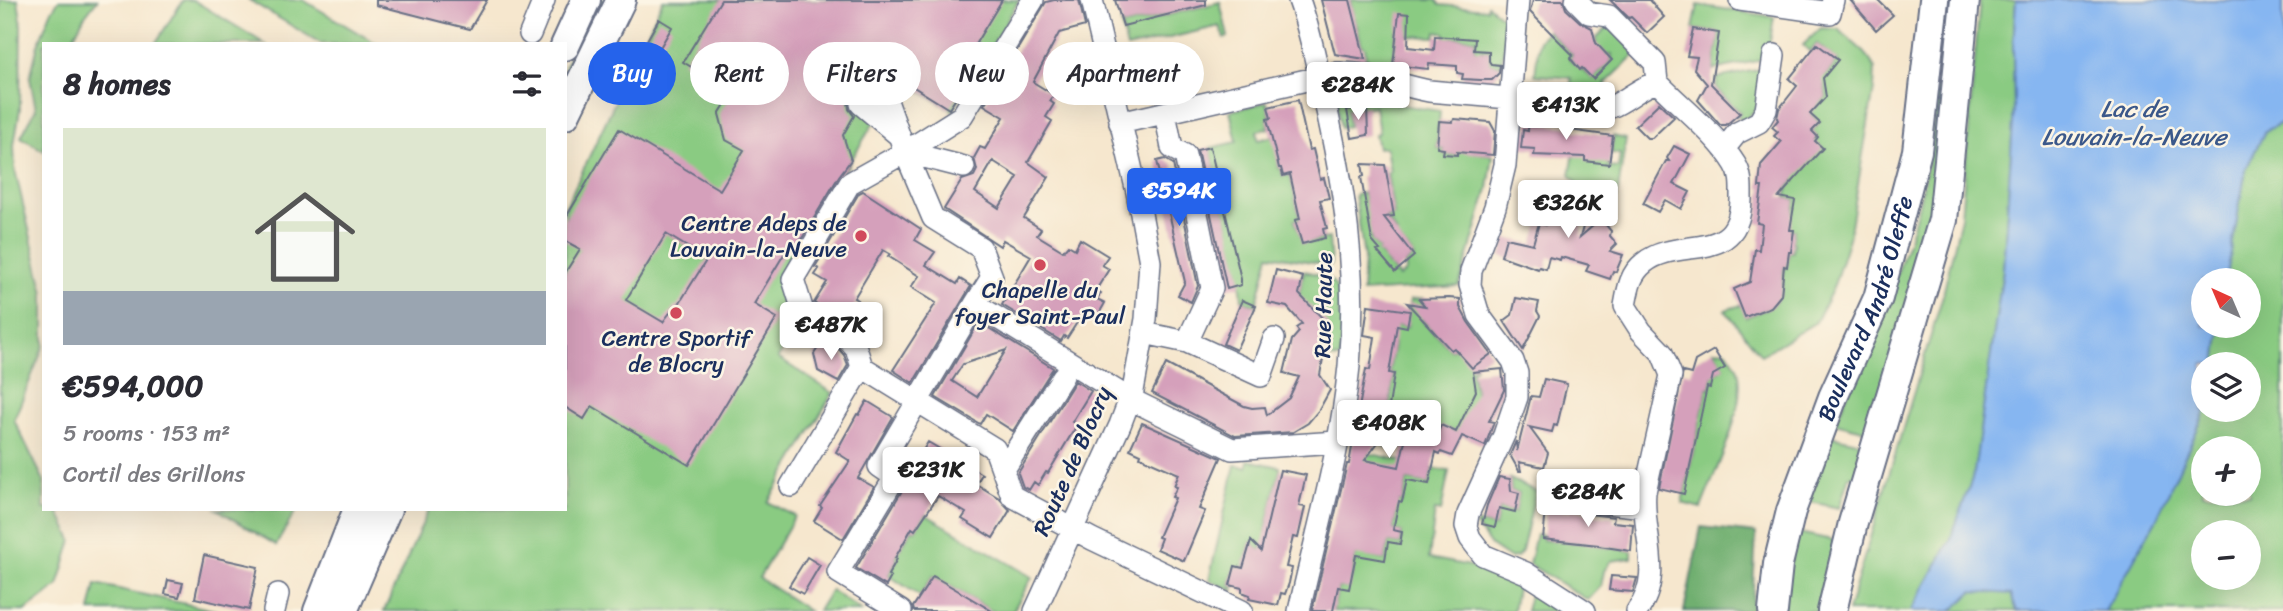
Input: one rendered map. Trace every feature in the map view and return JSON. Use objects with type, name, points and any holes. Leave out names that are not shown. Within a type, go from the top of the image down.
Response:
[{"type":"main road","points":[[567,42],[586,0]]},
{"type":"main road","points":[[567,111],[621,0]]},
{"type":"main road","name":"Boulevard André Oleffe","points":[[1773,611],[1778,564],[1791,511],[1832,397],[1878,298],[1917,151],[1934,0]]},
{"type":"main road","name":"Boulevard André Oleffe","points":[[1832,611],[1853,523],[1943,220],[1965,0]]},
{"type":"main road","points":[[318,611],[357,511]]},
{"type":"main road","points":[[343,611],[386,511]]},
{"type":"street","points":[[530,34],[544,0]]},
{"type":"street","points":[[1033,0],[962,116],[902,144],[850,183],[793,279],[807,324],[815,330],[846,337],[856,348],[862,367],[995,449],[1012,496],[1218,607],[1242,611]]},
{"type":"street","name":"Route de Blocry","points":[[1035,611],[1120,425],[1128,398],[1133,391],[1144,333],[1150,262],[1137,192],[1092,0]]},
{"type":"street","name":"Rue Haute","points":[[1299,0],[1336,149],[1350,237],[1353,278],[1349,367],[1337,442],[1299,611]]},
{"type":"street","points":[[1518,0],[1505,165],[1500,188],[1475,258],[1470,285],[1479,315],[1513,361],[1517,373],[1517,397],[1504,435],[1468,514],[1466,526],[1470,538],[1483,555],[1526,573],[1585,611]]},
{"type":"street","points":[[1576,0],[1589,13],[1609,16],[1655,63],[1657,82],[1724,149],[1741,177],[1741,210],[1736,227],[1728,236],[1718,242],[1652,258],[1635,272],[1629,285],[1625,306],[1641,331],[1662,353],[1671,375],[1644,507],[1651,585],[1646,600],[1637,611]]},
{"type":"street","points":[[1740,0],[1832,6]]},
{"type":"street","points":[[1724,149],[1737,133],[1759,122],[1766,110],[1774,55]]},
{"type":"street","points":[[1120,123],[1337,73],[1354,72],[1400,86],[1429,91],[1611,107],[1626,101],[1645,85],[1657,82]]},
{"type":"street","points":[[888,105],[933,218],[981,248],[992,277],[879,466],[895,477],[838,572],[901,611]]},
{"type":"street","points":[[1165,113],[1172,148],[1185,155],[1212,288],[1187,342]]},
{"type":"street","points":[[902,144],[964,167]]},
{"type":"street","points":[[975,304],[1128,398],[1232,449],[1337,442]]},
{"type":"street","points":[[1144,333],[1187,342],[1261,376],[1274,339]]},
{"type":"street","points":[[790,486],[862,367]]},
{"type":"street","points":[[1003,471],[1063,376]]},
{"type":"street","points":[[1590,501],[1644,507]]},
{"type":"green space","points":[[0,0],[18,0],[21,20],[20,109],[14,145],[15,170],[42,285],[42,350],[14,420],[42,477],[42,511],[58,511],[72,540],[58,586],[25,611],[0,611]]},
{"type":"green space","points":[[59,0],[97,0],[84,17],[71,42],[42,42],[42,150],[21,137],[36,109],[30,78],[38,45],[51,12]]},
{"type":"green space","points":[[183,0],[193,0],[262,42],[156,42]]},
{"type":"green space","points":[[249,0],[303,0],[374,42],[319,42]]},
{"type":"green space","points":[[595,0],[611,0],[592,42],[588,42],[588,51],[567,98],[567,62]]},
{"type":"green space","name":"Centre Sportif de Blocry","points":[[663,0],[1019,0],[994,42],[935,42],[935,100],[921,92],[921,42],[803,42],[803,105],[884,105],[841,177],[782,290],[793,336],[778,358],[833,393],[768,502],[795,516],[759,578],[809,611],[384,611],[428,511],[567,511],[567,204],[614,105],[676,105],[676,42],[643,42]]},
{"type":"green space","points":[[1350,0],[1436,0],[1440,5],[1487,9],[1488,5],[1508,22],[1501,65],[1491,64],[1489,51],[1481,50],[1479,56],[1474,55],[1475,39],[1454,37],[1445,40],[1445,33],[1436,32],[1435,37],[1409,36],[1397,32],[1393,65],[1366,59],[1365,47],[1362,46]]},
{"type":"green space","points":[[1944,0],[1954,0],[1936,184],[1925,239],[1871,432],[1835,423],[1877,326],[1913,226],[1926,171],[1934,114]]},
{"type":"green space","points":[[1980,0],[2016,0],[2013,46],[2014,108],[2003,270],[1974,473],[1950,541],[1911,611],[1848,611],[1943,295],[1961,217]]},
{"type":"green space","points":[[1220,2],[1228,37],[1224,38],[1220,26],[1152,42],[1126,42],[1121,24],[1124,26]]},
{"type":"green space","points":[[1698,5],[1774,17],[1767,59],[1713,70],[1719,33],[1693,29]]},
{"type":"green space","points":[[1610,25],[1637,53],[1605,84],[1611,93],[1602,96],[1572,91],[1571,78],[1535,75],[1539,40],[1548,31],[1573,55],[1570,59],[1593,79],[1611,61],[1612,54],[1606,54],[1596,46],[1596,39]]},
{"type":"green space","points":[[1821,28],[1838,29],[1865,53],[1875,68],[1849,238],[1833,288],[1816,322],[1761,355],[1725,310],[1741,305],[1746,317],[1772,305],[1779,295],[1784,266],[1786,267],[1789,252],[1793,252],[1794,243],[1794,230],[1786,229],[1789,211],[1793,212],[1795,200],[1786,198],[1788,187],[1795,181],[1790,177],[1818,137],[1812,131],[1819,122],[1809,113],[1826,97],[1824,85],[1818,79],[1838,61],[1817,44],[1810,52],[1803,45]]},
{"type":"green space","points":[[1766,68],[1761,104],[1743,122],[1737,116],[1740,112],[1716,89],[1717,78]]},
{"type":"green space","points":[[1341,87],[1353,87],[1402,105],[1440,111],[1437,148],[1444,149],[1444,154],[1457,155],[1457,150],[1493,155],[1488,189],[1459,286],[1362,292],[1364,258],[1355,195],[1364,193],[1374,234],[1370,238],[1399,277],[1406,271],[1405,264],[1414,256],[1396,235],[1386,217],[1394,215],[1387,173],[1390,172],[1386,147],[1378,148],[1375,106],[1347,110],[1349,126],[1341,128],[1335,97]]},
{"type":"green space","points":[[1267,102],[1271,118],[1267,119],[1269,128],[1257,131],[1258,140],[1275,136],[1279,168],[1283,176],[1290,174],[1300,219],[1295,220],[1303,243],[1329,238],[1331,265],[1269,255],[1256,306],[1242,300],[1240,279],[1210,148],[1237,142],[1230,111]]},
{"type":"green space","name":"Centre Sportif de Blocry","points":[[943,105],[957,105],[953,111]]},
{"type":"green space","points":[[2283,122],[2283,611],[2105,611],[2156,520],[2191,443],[2191,506],[2261,506],[2261,436],[2194,436],[2201,422],[2261,422],[2261,352],[2218,352],[2219,338],[2261,338],[2261,268],[2228,268],[2246,169],[2265,131]]},
{"type":"green space","points":[[1577,136],[1609,156],[1608,167],[1618,168],[1620,154],[1611,153],[1613,136],[1626,139],[1617,198],[1600,208],[1570,175]]},
{"type":"green space","points":[[1304,271],[1330,280],[1337,290],[1339,317],[1343,318],[1340,359],[1318,357],[1299,294]]},
{"type":"green space","points":[[1424,299],[1422,320],[1451,350],[1454,348],[1470,354],[1476,368],[1471,370],[1476,394],[1468,437],[1441,426],[1436,436],[1408,428],[1404,446],[1387,447],[1378,443],[1391,424],[1392,414],[1388,413],[1394,374],[1389,373],[1394,344],[1386,323],[1407,327],[1410,300]]},
{"type":"green space","points":[[1714,350],[1727,351],[1738,370],[1740,385],[1728,440],[1701,508],[1682,503],[1707,387],[1710,388],[1713,375],[1724,368]]},
{"type":"green space","points":[[1831,436],[1866,444],[1857,477],[1849,476],[1839,508],[1811,502],[1808,498]]},
{"type":"green space","points":[[1358,451],[1403,461],[1388,499],[1402,502],[1407,480],[1429,484],[1432,469],[1449,471],[1441,511],[1435,510],[1429,558],[1490,570],[1518,583],[1513,611],[1333,611],[1338,587],[1349,588],[1356,553],[1385,560],[1388,542],[1400,544],[1402,532],[1393,530],[1396,514],[1356,459]]},
{"type":"green space","points":[[1248,460],[1280,467],[1280,470],[1266,530],[1266,552],[1251,542],[1243,568],[1235,567],[1230,585],[1234,586],[1233,591],[1209,580],[1235,465],[1247,467]]},
{"type":"green space","points":[[1510,479],[1536,491],[1522,551],[1517,557],[1509,558],[1491,546],[1476,525],[1495,527],[1499,508],[1515,512],[1519,493],[1511,491]]},
{"type":"green space","points":[[220,511],[296,511],[276,545]]},
{"type":"green space","points":[[925,514],[1032,577],[1013,611],[992,611],[933,576],[920,596],[888,575],[912,529],[915,530]]},
{"type":"green space","points":[[1701,527],[1756,533],[1752,611],[1684,611]]},
{"type":"green space","points":[[1799,533],[1832,540],[1837,545],[1821,611],[1783,611],[1789,567]]},
{"type":"green space","points":[[1536,534],[1543,535],[1543,540],[1598,544],[1632,551],[1632,558],[1611,561],[1604,571],[1601,586],[1588,600],[1529,564]]},
{"type":"green space","points":[[96,584],[218,611],[90,611]]},
{"type":"green space","points":[[831,590],[861,611],[818,611]]},
{"type":"green space","points":[[1531,591],[1564,611],[1526,611]]},
{"type":"green space","points":[[1973,591],[2011,593],[2017,611],[1952,611]]},
{"type":"water","name":"Lac de Louvain-la-Neuve","points":[[2016,0],[2283,0],[2283,122],[2265,131],[2246,169],[2228,268],[2191,268],[2191,338],[2219,338],[2218,352],[2191,352],[2191,422],[2201,422],[2194,436],[2191,436],[2191,443],[2156,520],[2105,611],[2017,611],[2011,594],[1973,591],[1952,611],[1911,611],[1950,541],[1974,473],[2003,270],[2014,108],[2013,46]]},
{"type":"building","points":[[376,0],[487,0],[470,29],[376,5]]},
{"type":"building","points":[[721,0],[1002,0],[977,42],[935,42],[935,100],[921,92],[921,42],[803,42],[803,105],[848,105],[854,116],[843,135],[851,160],[798,245],[792,241],[754,304],[777,318],[689,465],[592,406],[584,419],[567,408],[567,270],[580,249],[567,242],[567,216],[619,129],[720,190],[744,150],[726,140],[719,114],[725,105],[789,105],[789,42],[695,42]],"holes":[[[666,234],[707,259],[677,307],[675,306],[663,322],[626,300]]]},
{"type":"building","points":[[1079,0],[1085,26],[1059,33],[1054,42],[1043,42],[1043,63],[1033,82],[1043,88],[1043,105],[1053,105],[1046,117],[1052,121],[1028,162],[1049,177],[1024,218],[1041,229],[1037,235],[1063,251],[1068,245],[1075,249],[1080,239],[1108,256],[1102,265],[1109,269],[1096,290],[1101,293],[1097,299],[1105,303],[1097,317],[1088,314],[1084,320],[1080,318],[1067,338],[1064,336],[1061,341],[1002,305],[1031,256],[1003,240],[1000,246],[944,209],[962,180],[974,176],[977,170],[974,158],[980,147],[985,149],[1004,117],[984,105],[1029,105],[1029,42],[1022,42],[1046,2]],"holes":[[[993,161],[1018,177],[999,208],[975,192]]]},
{"type":"building","points":[[1115,0],[1206,0],[1206,5],[1123,26]]},
{"type":"building","points":[[1321,0],[1350,0],[1365,59],[1335,54]]},
{"type":"building","points":[[1533,0],[1563,0],[1566,9],[1580,22],[1592,28],[1596,43],[1612,60],[1593,79],[1582,68],[1580,70],[1570,58],[1573,55],[1530,12]]},
{"type":"building","points":[[1610,0],[1649,0],[1664,17],[1647,33]]},
{"type":"building","points":[[1850,0],[1878,0],[1893,15],[1876,30]]},
{"type":"building","points":[[1399,13],[1409,14],[1408,47],[1434,50],[1435,36],[1475,39],[1474,50],[1489,51],[1491,64],[1500,65],[1499,73],[1492,80],[1462,79],[1463,74],[1457,73],[1457,66],[1429,64],[1428,69],[1393,65]]},
{"type":"building","points":[[659,19],[672,27],[663,42],[646,42]]},
{"type":"building","points":[[1693,29],[1719,33],[1711,84],[1740,113],[1726,125],[1720,125],[1698,100],[1707,84],[1694,69],[1697,57],[1687,56]]},
{"type":"building","points":[[1817,44],[1838,60],[1823,78],[1826,97],[1810,114],[1820,123],[1812,131],[1818,137],[1815,141],[1823,148],[1779,197],[1795,200],[1790,230],[1794,230],[1791,252],[1787,267],[1784,266],[1781,295],[1771,307],[1745,317],[1734,289],[1750,282],[1755,249],[1759,250],[1762,224],[1757,223],[1762,187],[1759,187],[1761,165],[1781,142],[1774,136],[1778,132],[1772,127],[1778,120],[1779,109],[1797,86],[1789,79]]},
{"type":"building","points":[[690,51],[690,66],[683,62]]},
{"type":"building","points":[[1298,100],[1309,150],[1313,149],[1320,179],[1324,178],[1329,198],[1320,200],[1327,228],[1323,229],[1325,238],[1302,244],[1295,220],[1300,219],[1290,174],[1283,176],[1279,168],[1267,119],[1271,118],[1268,107]]},
{"type":"building","points":[[1659,103],[1674,117],[1652,138],[1647,138],[1635,126]]},
{"type":"building","points":[[1367,106],[1368,135],[1352,138],[1347,110]]},
{"type":"building","points":[[1454,119],[1490,122],[1495,131],[1493,155],[1457,152],[1457,155],[1443,154],[1444,149],[1437,148],[1439,121],[1453,122]]},
{"type":"building","points":[[1529,119],[1547,121],[1546,125],[1569,127],[1569,130],[1613,136],[1609,164],[1585,161],[1585,157],[1534,155],[1535,149],[1521,148],[1523,130],[1528,131]]},
{"type":"building","points":[[1674,146],[1690,154],[1674,184],[1690,192],[1681,209],[1665,200],[1658,212],[1643,204],[1666,161],[1669,161],[1667,158]]},
{"type":"building","points":[[1210,147],[1241,279],[1241,285],[1227,289],[1197,150]]},
{"type":"building","points":[[1165,159],[1173,164],[1198,286],[1191,302],[1178,295],[1185,282],[1157,161]]},
{"type":"building","points":[[1362,164],[1385,165],[1394,216],[1384,217],[1414,256],[1395,272],[1372,241],[1361,177],[1364,176]]},
{"type":"building","points":[[863,191],[921,229],[915,240],[935,252],[926,265],[957,284],[960,279],[971,286],[913,383],[893,370],[936,303],[911,287],[919,276],[883,250],[854,298],[858,300],[844,323],[814,303],[827,282],[815,275],[819,269],[815,267],[859,193]]},
{"type":"building","points":[[1554,193],[1564,196],[1565,193],[1586,199],[1585,202],[1590,203],[1580,237],[1601,219],[1611,231],[1610,236],[1617,244],[1610,251],[1623,255],[1610,279],[1586,271],[1589,265],[1561,257],[1560,260],[1549,257],[1546,269],[1538,269],[1501,256],[1506,238],[1533,244],[1539,223],[1545,225]]},
{"type":"building","points":[[1276,270],[1303,277],[1299,294],[1329,325],[1320,375],[1330,390],[1308,423],[1293,432],[1235,436],[1152,393],[1166,364],[1244,406],[1265,407],[1267,415],[1289,398],[1299,377],[1284,373],[1292,340],[1299,332],[1296,328],[1302,324],[1287,307],[1268,303]]},
{"type":"building","points":[[1516,298],[1539,302],[1537,311],[1540,316],[1523,350],[1504,321],[1512,315]]},
{"type":"building","points":[[1419,299],[1460,299],[1460,307],[1468,322],[1491,354],[1472,368],[1454,348],[1451,350],[1407,303],[1425,306]]},
{"type":"building","points":[[1242,300],[1256,306],[1236,350],[1223,344]]},
{"type":"building","points":[[1368,305],[1410,311],[1407,327],[1397,325],[1389,373],[1394,374],[1388,413],[1392,413],[1391,425],[1365,460],[1399,467],[1408,428],[1437,435],[1441,425],[1456,432],[1476,391],[1473,372],[1502,369],[1504,390],[1489,421],[1494,422],[1485,446],[1462,436],[1452,456],[1436,452],[1429,484],[1407,480],[1393,530],[1402,532],[1400,544],[1388,542],[1385,560],[1356,555],[1349,589],[1338,587],[1333,611],[1312,611],[1349,464],[1366,369],[1370,370],[1375,337],[1364,335]]},
{"type":"building","points":[[979,322],[1053,368],[1013,431],[986,414],[980,424],[935,397]],"holes":[[[1006,350],[977,397],[952,381],[963,364]]]},
{"type":"building","points":[[820,345],[839,349],[844,355],[848,365],[838,382],[818,371],[814,354]]},
{"type":"building","points":[[1714,350],[1725,368],[1713,375],[1710,388],[1707,387],[1684,494],[1659,488],[1683,372],[1691,374],[1695,361]]},
{"type":"building","points":[[1544,379],[1567,384],[1557,426],[1554,425],[1552,432],[1529,427],[1548,453],[1544,467],[1519,462],[1519,471],[1510,455],[1516,441],[1517,451],[1531,396],[1539,397]]},
{"type":"building","points":[[1075,381],[1091,391],[1072,422],[1077,425],[1048,473],[1046,472],[1038,485],[1034,482],[1029,490],[1023,487],[1018,473]]},
{"type":"building","points":[[867,401],[893,417],[858,478],[874,487],[843,539],[814,521],[822,508],[820,506],[850,461],[836,452]]},
{"type":"building","points":[[1142,423],[1221,458],[1199,509],[1205,511],[1184,561],[1157,549],[1161,538],[1158,537],[1175,498],[1172,497],[1179,474],[1140,457],[1141,454],[1130,449]]},
{"type":"building","points":[[928,442],[982,474],[976,484],[999,498],[1010,510],[993,538],[962,519],[966,513],[938,496],[915,530],[912,528],[895,558],[897,559],[888,575],[891,577],[886,586],[856,568]]},
{"type":"building","points":[[1280,470],[1306,475],[1299,506],[1305,507],[1298,538],[1293,537],[1286,567],[1292,568],[1289,583],[1285,594],[1281,593],[1278,605],[1249,599],[1250,595],[1242,592],[1242,588],[1230,585],[1235,566],[1243,568],[1251,541],[1261,551]]},
{"type":"building","points":[[1499,477],[1510,479],[1511,491],[1519,493],[1515,512],[1499,508],[1495,527],[1482,524]]},
{"type":"building","points":[[1570,509],[1614,517],[1613,522],[1633,524],[1631,551],[1543,539],[1546,510],[1570,512]]},
{"type":"building","points":[[204,555],[258,567],[249,610],[195,598]]},
{"type":"building","points":[[807,557],[820,565],[803,594],[789,586]]},
{"type":"building","points":[[933,576],[992,611],[914,611],[913,607]]},
{"type":"building","points":[[1611,576],[1637,578],[1633,592],[1609,590]]},
{"type":"building","points":[[168,580],[183,583],[179,597],[165,594]]},
{"type":"place","name":"Centre Adeps de Louvain-la-Neuve","points":[[861,236]]},
{"type":"place","name":"Chapelle du foyer Saint-Paul","points":[[1040,265]]},
{"type":"place","name":"Centre Sportif de Blocry","points":[[676,313]]}]
